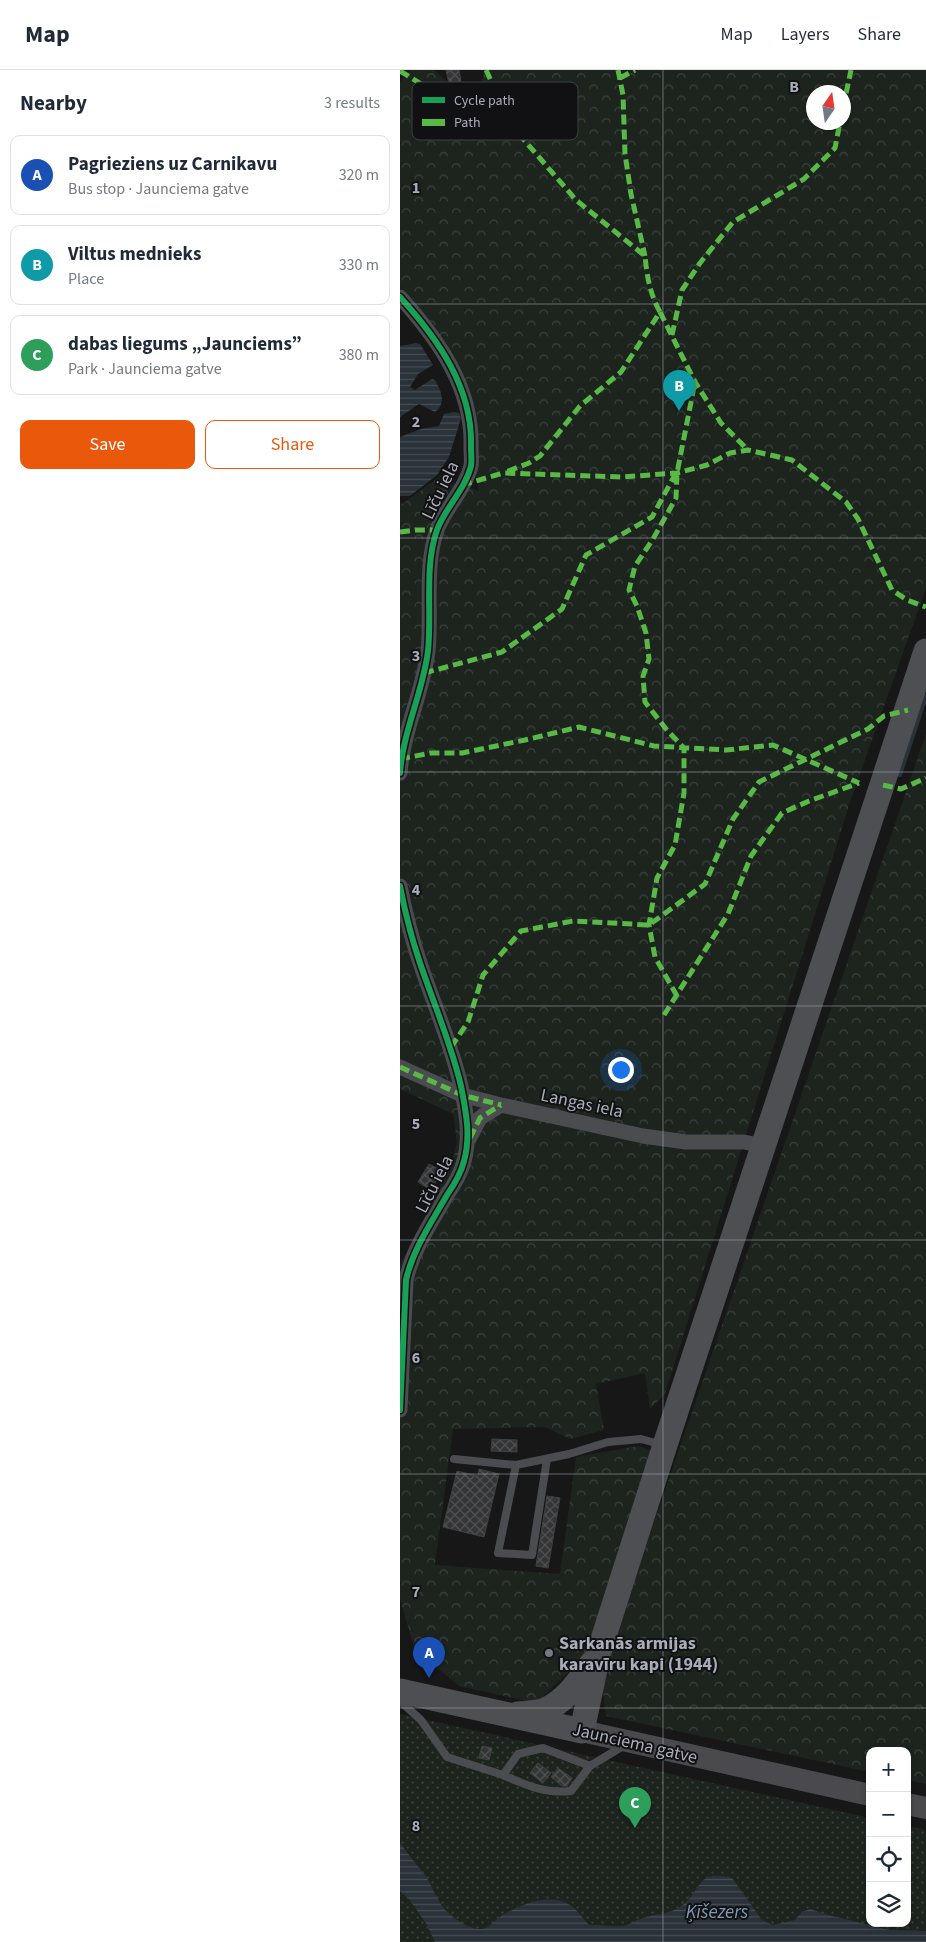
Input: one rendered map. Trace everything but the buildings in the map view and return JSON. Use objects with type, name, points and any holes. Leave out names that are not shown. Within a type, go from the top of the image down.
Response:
[{"type":"main road","points":[[572,1729],[598,1655],[665,1445],[926,651]]},
{"type":"main road","points":[[512,1715],[545,1710],[572,1690],[598,1655]]},
{"type":"main road","points":[[572,1690],[572,1729]]},
{"type":"main road","name":"Jaunciema gatve","points":[[400,1691],[866,1794]]},
{"type":"main road","points":[[911,1805],[926,1808]]},
{"type":"street","name":"Līču iela","points":[[400,297],[443,350],[465,399],[472,432],[471,466],[437,530],[432,559],[428,650],[424,674],[401,758],[400,773]]},
{"type":"street","name":"Līču iela","points":[[400,886],[406,920],[451,1047],[468,1120],[464,1162],[457,1179],[425,1232],[410,1265],[406,1280],[400,1410]]},
{"type":"street","name":"Langas iela","points":[[400,1068],[462,1095],[500,1105],[660,1138],[686,1142],[744,1142],[763,1146]]},
{"type":"street","points":[[467,1143],[480,1118],[500,1105]]},
{"type":"lane","points":[[454,1458],[516,1465],[547,1459],[608,1442],[640,1439],[665,1445]]},
{"type":"lane","points":[[516,1465],[498,1553],[532,1555],[547,1459]]},
{"type":"lane","points":[[400,1701],[421,1720],[446,1757],[502,1775],[531,1788],[560,1792],[570,1791],[590,1766],[629,1742]]},
{"type":"lane","points":[[502,1775],[518,1754],[543,1748],[590,1766]]},
{"type":"green space","points":[[410,70],[434,70],[447,82],[412,82],[412,140],[578,140],[578,82],[481,82],[485,70],[926,70],[926,588],[850,802],[665,1394],[650,1409],[645,1373],[596,1384],[604,1430],[570,1439],[545,1427],[453,1429],[435,1565],[560,1574],[576,1457],[638,1446],[653,1451],[590,1652],[536,1703],[459,1686],[436,1667],[419,1664],[400,1599],[400,1265],[452,1163],[457,1143],[453,1114],[400,1089],[400,502],[402,504],[438,478],[479,491],[457,364],[434,328],[400,287],[400,82]]},
{"type":"green space","points":[[926,734],[926,1784],[911,1781],[911,1747],[866,1747],[866,1771],[606,1716],[601,1676]]},
{"type":"green space","points":[[400,1714],[866,1817],[866,1927],[911,1927],[911,1827],[926,1830],[926,1942],[400,1942]]},
{"type":"water","points":[[420,344],[433,365],[418,374],[410,387],[415,390],[432,379],[435,380],[441,393],[442,401],[435,412],[419,404],[400,417],[400,346]]},
{"type":"water","points":[[459,413],[461,418],[449,457],[437,475],[410,496],[400,496],[400,437],[421,429],[439,426],[444,414]]},
{"type":"water","name":"Ķīšezers","points":[[400,1843],[425,1875],[446,1910],[461,1923],[478,1929],[490,1926],[501,1916],[526,1904],[544,1900],[562,1901],[573,1907],[589,1925],[615,1927],[625,1925],[679,1908],[691,1897],[703,1881],[713,1876],[721,1876],[732,1878],[762,1920],[773,1925],[795,1920],[802,1912],[810,1909],[866,1924],[866,1927],[926,1931],[926,1942],[435,1942],[427,1925],[410,1900],[400,1891]]},
{"type":"waterway","points":[[900,775],[926,696]]},
{"type":"marked path","points":[[486,70],[492,82]]},
{"type":"marked path","points":[[618,70],[623,95],[625,154],[631,194],[645,256]]},
{"type":"marked path","points":[[620,78],[635,70]]},
{"type":"marked path","points":[[848,85],[851,70]]},
{"type":"marked path","points":[[400,71],[418,82]]},
{"type":"marked path","points":[[672,335],[682,290],[700,263],[733,222],[804,179],[835,148],[838,130]]},
{"type":"marked path","points":[[503,473],[529,463],[540,456],[580,406],[621,372],[660,312],[650,285],[645,256],[576,200],[524,140]]},
{"type":"marked path","points":[[660,312],[695,382],[721,423],[748,450]]},
{"type":"marked path","points":[[677,996],[655,957],[649,925],[657,878],[675,845],[684,793],[684,748],[645,702],[643,676],[649,659],[646,633],[637,606],[629,590],[635,566],[676,498],[677,473],[695,382]]},
{"type":"marked path","points":[[462,485],[503,473],[622,477],[677,473],[707,465],[730,453],[748,450],[792,460],[846,502],[858,519],[892,590],[907,600],[926,607]]},
{"type":"marked path","points":[[424,673],[502,652],[562,609],[586,555],[652,517],[676,473]]},
{"type":"marked path","points":[[400,532],[437,530]]},
{"type":"marked path","points":[[451,1047],[468,1022],[483,975],[521,931],[573,921],[649,925],[705,884],[733,819],[759,782],[868,729],[884,716],[908,710]]},
{"type":"marked path","points":[[400,759],[431,753],[462,753],[579,727],[654,746],[726,750],[773,745],[859,783]]},
{"type":"marked path","points":[[883,785],[901,789],[926,778]]},
{"type":"marked path","points":[[664,1015],[728,914],[751,856],[782,813],[859,783]]},
{"type":"marked path","points":[[400,1067],[462,1095],[501,1105]]},
{"type":"marked path","points":[[470,1138],[480,1118],[501,1105]]},
{"type":"cycle path","points":[[400,297],[440,347],[459,385],[470,425],[471,459],[468,475],[445,514],[433,544],[429,574],[428,651],[422,681],[405,742],[400,773]]},
{"type":"cycle path","points":[[400,886],[416,951],[457,1070],[467,1124],[466,1151],[461,1170],[418,1247],[406,1280],[400,1410]]},
{"type":"place","name":"Viltus mednieks","points":[[679,411]]},
{"type":"place","name":"Sarkanās armijas karavīru kapi (1944)","points":[[549,1653]]},
{"type":"place","name":"Pagrieziens uz Carnikavu","points":[[429,1678]]},
{"type":"place","name":"dabas liegums „Jaunciems”","points":[[635,1828]]}]
